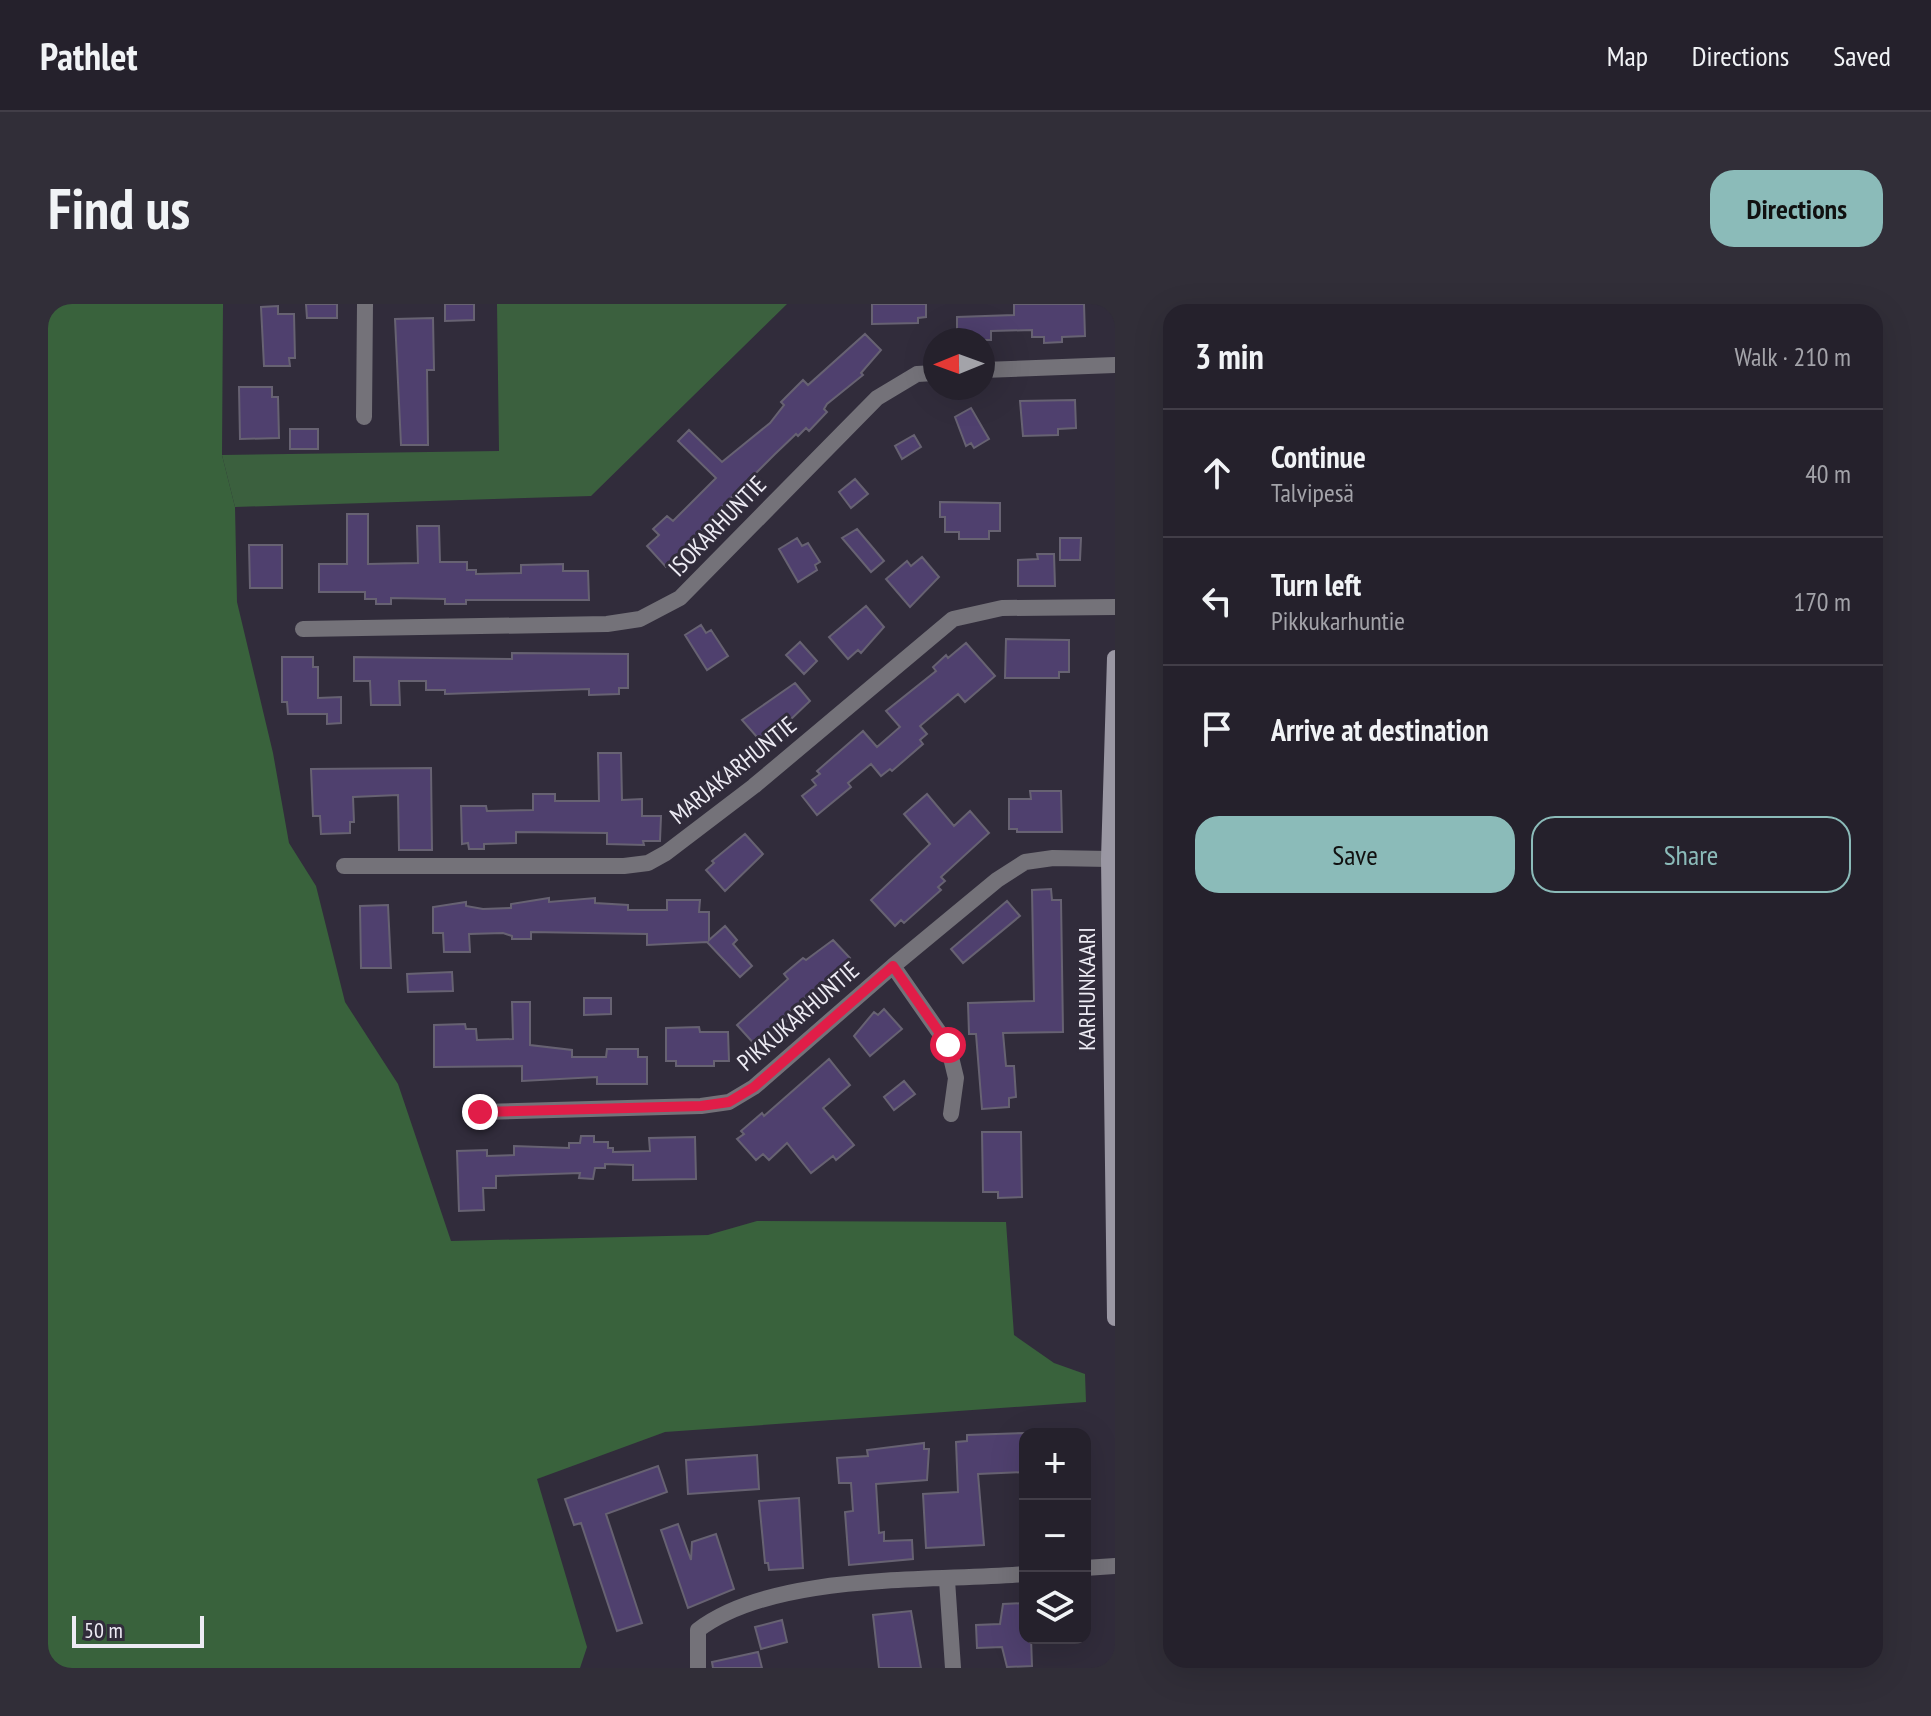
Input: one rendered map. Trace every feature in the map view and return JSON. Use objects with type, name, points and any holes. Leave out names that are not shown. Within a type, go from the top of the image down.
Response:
[{"type":"street","points":[[364,417],[365,304]]},
{"type":"street","points":[[995,370],[1115,365]]},
{"type":"street","name":"ISOKARHUNTIE","points":[[303,629],[607,624],[640,619],[680,598],[877,398],[917,374],[923,374]]},
{"type":"street","name":"MARJAKARHUNTIE","points":[[344,866],[624,866],[648,863],[754,786],[953,619],[1002,608],[1115,607]]},
{"type":"street","name":"KARHUNKAARI","points":[[1115,658],[1109,859],[1115,1318]]},
{"type":"street","name":"PIKKUKARHUNTIE","points":[[480,1112],[701,1106],[729,1102],[754,1087],[893,966],[997,880],[1025,862],[1053,858],[1109,859]]},
{"type":"street","points":[[893,966],[948,1045],[956,1078],[951,1114]]},
{"type":"street","points":[[1091,1568],[1115,1566]]},
{"type":"street","points":[[698,1668],[698,1630],[718,1615],[784,1594],[832,1585],[1019,1574]]},
{"type":"street","points":[[947,1580],[953,1668]]},
{"type":"green space","points":[[48,304],[223,304],[222,455],[235,507],[237,602],[273,753],[289,843],[316,886],[345,1002],[398,1084],[451,1241],[708,1235],[757,1221],[1006,1222],[1014,1335],[1054,1363],[1085,1374],[1086,1402],[665,1432],[537,1479],[587,1647],[580,1668],[48,1668]]},
{"type":"green space","points":[[497,304],[787,304],[591,496],[235,507],[222,455],[499,451]]},
{"type":"building","points":[[306,304],[337,304],[337,318],[307,318]]},
{"type":"building","points":[[445,304],[474,304],[474,320],[445,321]]},
{"type":"building","points":[[872,304],[926,304],[926,317],[918,318],[918,323],[872,324]]},
{"type":"building","points":[[1014,304],[1084,304],[1085,336],[1062,337],[1062,342],[1044,343],[1044,337],[1032,337],[1032,330],[957,328],[957,317],[1014,315]]},
{"type":"building","points":[[278,306],[278,314],[294,314],[295,358],[289,358],[290,366],[264,366],[261,307]]},
{"type":"building","points":[[433,318],[434,370],[427,370],[428,445],[401,445],[395,319]]},
{"type":"building","points":[[865,334],[881,350],[861,373],[863,375],[827,404],[824,409],[827,412],[809,431],[806,428],[798,436],[796,434],[775,454],[722,507],[724,509],[689,545],[691,548],[666,567],[647,546],[659,535],[653,529],[667,516],[673,521],[716,478],[678,441],[689,430],[722,462],[770,423],[784,405],[781,402],[803,380],[808,385]]},
{"type":"building","points":[[239,387],[272,387],[272,397],[278,397],[279,438],[240,439]]},
{"type":"building","points":[[1075,400],[1076,428],[1058,429],[1058,435],[1023,436],[1020,401]]},
{"type":"building","points":[[971,408],[989,439],[974,448],[971,443],[966,446],[955,417]]},
{"type":"building","points":[[290,429],[318,429],[318,449],[290,449]]},
{"type":"building","points":[[914,435],[921,447],[902,459],[895,446]]},
{"type":"building","points":[[855,479],[868,494],[851,508],[839,492]]},
{"type":"building","points":[[940,502],[1000,503],[1000,531],[989,531],[989,539],[959,539],[959,532],[945,532],[945,517],[940,517]]},
{"type":"building","points":[[347,514],[368,514],[368,564],[418,563],[417,526],[439,526],[440,562],[467,562],[467,570],[476,570],[476,574],[521,573],[521,565],[563,564],[563,571],[588,571],[589,600],[466,600],[466,604],[445,604],[445,599],[391,598],[391,604],[376,604],[376,599],[365,599],[365,592],[319,592],[319,564],[347,564]]},
{"type":"building","points":[[857,529],[884,561],[871,572],[842,538]]},
{"type":"building","points":[[797,538],[802,546],[808,543],[820,562],[815,565],[817,570],[798,582],[779,549]]},
{"type":"building","points":[[1060,538],[1081,538],[1080,560],[1060,560]]},
{"type":"building","points":[[249,545],[282,545],[282,588],[250,588]]},
{"type":"building","points":[[1037,554],[1054,554],[1055,586],[1018,586],[1018,560],[1038,559]]},
{"type":"building","points":[[922,557],[939,577],[910,607],[886,579],[907,561],[911,566]]},
{"type":"building","points":[[866,606],[884,627],[861,653],[858,650],[848,659],[829,637]]},
{"type":"building","points":[[701,625],[706,633],[711,630],[728,656],[707,670],[685,635]]},
{"type":"building","points":[[1006,639],[1069,640],[1069,672],[1059,672],[1059,678],[1005,678]]},
{"type":"building","points":[[800,642],[817,661],[804,674],[786,655]]},
{"type":"building","points":[[966,643],[995,676],[965,702],[958,694],[920,726],[927,734],[920,740],[923,744],[892,771],[890,769],[881,776],[871,764],[848,783],[851,787],[817,815],[802,796],[816,785],[812,780],[820,774],[817,771],[863,731],[877,747],[900,727],[886,711],[936,671],[933,667],[946,655],[948,658]]},
{"type":"building","points":[[512,653],[628,654],[628,688],[619,688],[619,694],[589,695],[589,689],[445,694],[445,690],[426,690],[426,681],[399,681],[400,705],[371,705],[370,681],[354,681],[354,657],[512,659]]},
{"type":"building","points":[[282,657],[313,657],[313,667],[318,667],[318,698],[341,697],[341,723],[327,724],[327,714],[288,714],[287,702],[282,702]]},
{"type":"building","points":[[795,683],[810,701],[764,745],[742,720]]},
{"type":"building","points":[[598,753],[621,753],[622,800],[642,799],[642,816],[661,816],[660,841],[643,841],[644,845],[607,844],[607,833],[516,832],[516,843],[484,844],[484,849],[469,849],[468,843],[462,844],[461,806],[486,806],[487,811],[533,810],[533,794],[555,794],[555,801],[599,801]]},
{"type":"building","points":[[431,768],[432,850],[399,850],[398,795],[353,797],[354,822],[350,822],[350,833],[321,834],[320,816],[313,816],[311,769]]},
{"type":"building","points":[[1030,791],[1061,791],[1062,832],[1017,832],[1017,829],[1009,829],[1009,799],[1031,799]]},
{"type":"building","points":[[927,794],[954,826],[970,811],[989,833],[941,877],[945,881],[938,887],[941,890],[904,923],[901,920],[895,926],[871,900],[930,844],[904,814]]},
{"type":"building","points":[[745,834],[763,854],[725,891],[706,870],[714,863],[712,861]]},
{"type":"building","points":[[1051,889],[1052,900],[1061,900],[1063,1032],[1003,1033],[1006,1066],[1014,1066],[1016,1097],[1009,1098],[1009,1107],[982,1109],[976,1034],[969,1034],[968,1003],[1034,1001],[1032,890]]},
{"type":"building","points":[[549,898],[549,902],[595,898],[595,903],[628,905],[628,910],[667,910],[667,900],[700,900],[699,912],[709,912],[709,940],[725,926],[737,940],[733,944],[752,966],[740,977],[707,942],[647,945],[647,934],[531,932],[531,939],[512,939],[512,936],[503,933],[469,934],[470,952],[444,952],[443,933],[433,933],[433,907],[466,902],[466,906],[483,909],[511,908],[511,904]]},
{"type":"building","points":[[1007,901],[1020,916],[963,963],[951,949]]},
{"type":"building","points":[[388,905],[391,968],[361,968],[360,906]]},
{"type":"building","points":[[833,940],[850,958],[808,1001],[805,998],[784,1017],[787,1021],[757,1047],[737,1025],[788,979],[784,974]]},
{"type":"building","points":[[452,972],[453,991],[408,992],[407,974]]},
{"type":"building","points":[[584,998],[611,998],[611,1014],[584,1015]]},
{"type":"building","points":[[512,1002],[530,1002],[530,1045],[572,1050],[572,1057],[606,1057],[607,1049],[638,1049],[638,1057],[647,1057],[647,1084],[597,1084],[597,1077],[522,1081],[522,1066],[434,1067],[434,1025],[465,1024],[466,1029],[476,1029],[477,1040],[513,1039]]},
{"type":"building","points":[[884,1009],[902,1029],[870,1056],[854,1036],[874,1012],[878,1015]]},
{"type":"building","points":[[699,1027],[700,1032],[728,1032],[729,1061],[714,1061],[714,1066],[676,1066],[676,1061],[666,1061],[666,1028]]},
{"type":"building","points":[[829,1059],[850,1085],[823,1108],[854,1145],[836,1160],[833,1156],[811,1173],[787,1143],[769,1160],[763,1154],[756,1160],[737,1139],[744,1134],[741,1131],[762,1113],[764,1116]]},
{"type":"building","points":[[904,1081],[915,1094],[894,1110],[884,1097]]},
{"type":"building","points":[[982,1132],[1021,1132],[1022,1197],[998,1198],[998,1192],[983,1192]]},
{"type":"building","points":[[581,1136],[594,1136],[594,1142],[608,1142],[608,1148],[613,1148],[613,1152],[650,1151],[649,1138],[695,1137],[696,1179],[633,1180],[633,1165],[605,1164],[605,1168],[595,1168],[593,1179],[579,1178],[580,1173],[496,1176],[496,1188],[483,1188],[484,1210],[459,1211],[457,1151],[487,1150],[487,1156],[514,1155],[514,1146],[569,1148],[569,1143],[580,1143]]},
{"type":"building","points":[[1019,1433],[1019,1472],[978,1474],[984,1545],[926,1548],[923,1494],[958,1492],[956,1442],[967,1441],[967,1435]]},
{"type":"building","points":[[924,1443],[924,1449],[929,1449],[927,1480],[876,1484],[879,1533],[884,1532],[884,1541],[912,1540],[913,1559],[849,1565],[845,1512],[853,1511],[851,1483],[839,1483],[837,1458],[868,1456],[867,1450]]},
{"type":"building","points":[[757,1455],[759,1489],[688,1494],[686,1460]]},
{"type":"building","points":[[658,1466],[667,1492],[606,1514],[642,1623],[617,1631],[581,1523],[574,1525],[565,1499]]},
{"type":"building","points":[[799,1498],[803,1568],[769,1570],[768,1563],[765,1563],[759,1501]]},
{"type":"building","points":[[678,1524],[691,1560],[692,1542],[716,1534],[734,1589],[688,1608],[661,1530]]},
{"type":"building","points":[[1019,1603],[1019,1644],[1031,1644],[1032,1666],[1007,1667],[1002,1647],[977,1648],[976,1625],[1000,1624],[1003,1604]]},
{"type":"building","points":[[911,1611],[921,1668],[879,1668],[873,1615]]},
{"type":"building","points":[[782,1620],[787,1642],[761,1649],[755,1627]]},
{"type":"building","points":[[758,1652],[762,1668],[713,1668],[712,1662]]},
{"type":"route","points":[[480,1112],[701,1106],[729,1102],[754,1087],[893,966],[948,1045]]}]
